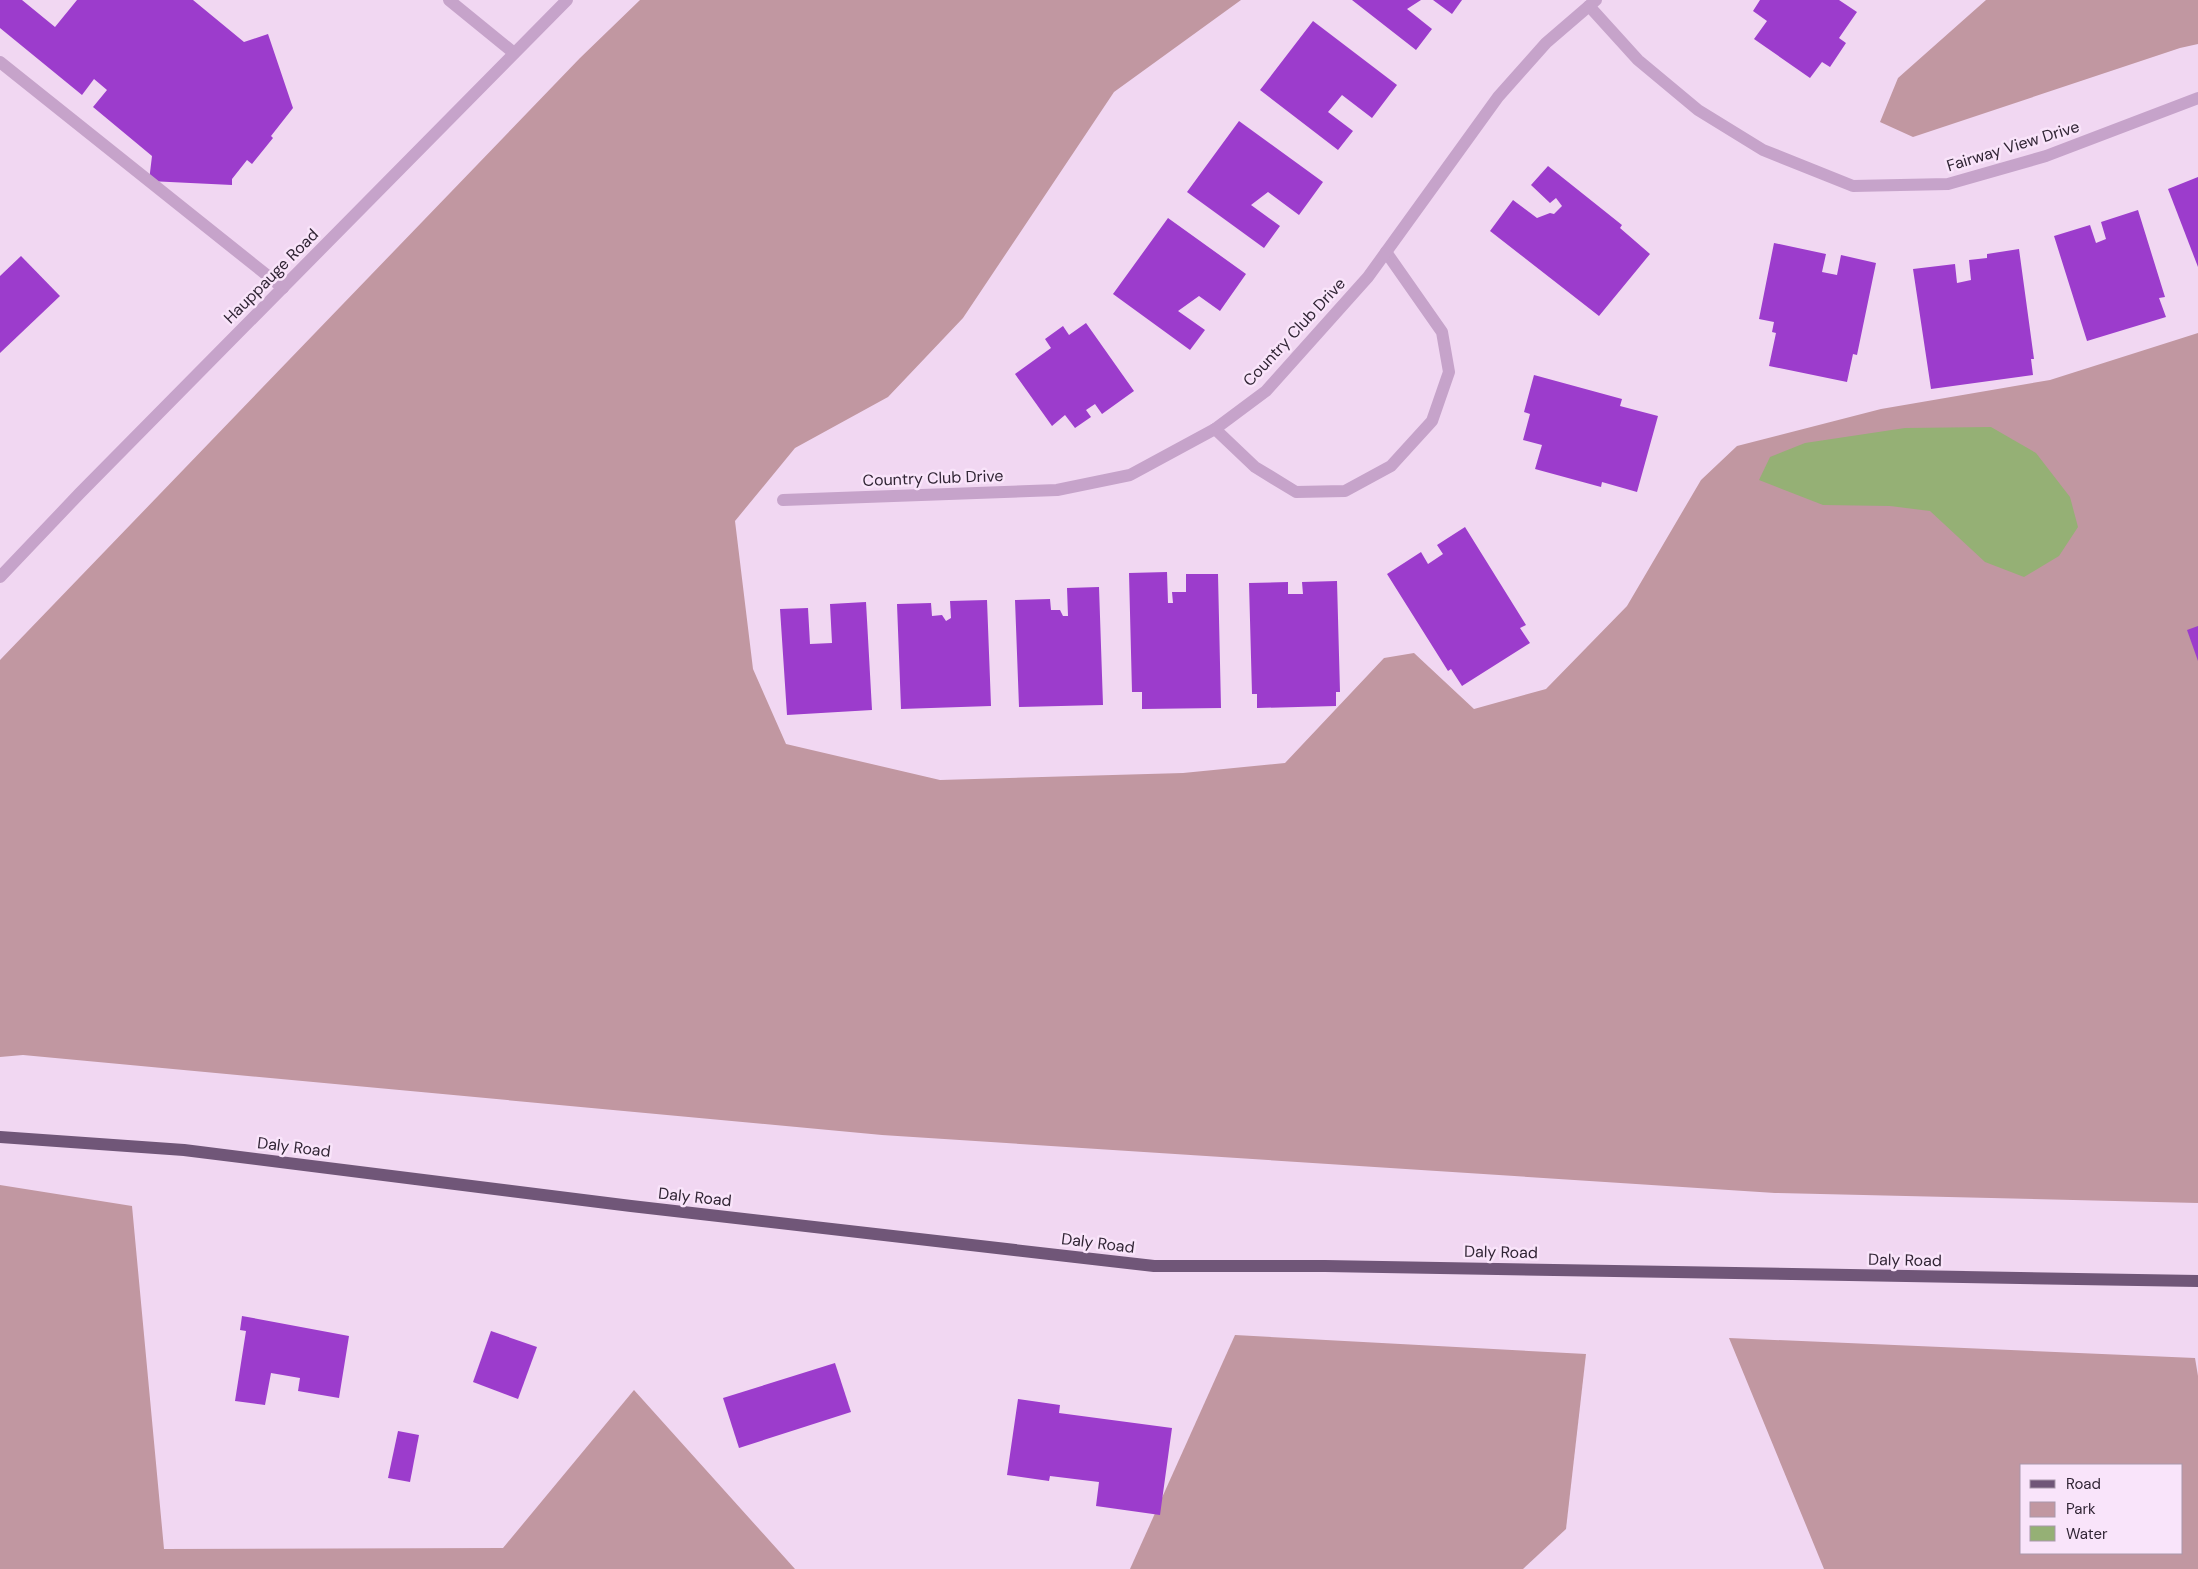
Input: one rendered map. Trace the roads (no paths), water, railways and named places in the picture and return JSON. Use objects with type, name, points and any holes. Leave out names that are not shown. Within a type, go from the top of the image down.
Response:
[{"type":"main road","name":"Daly Road","points":[[0,1137],[184,1150],[631,1206],[1154,1266],[1375,1267],[2198,1280]]},
{"type":"street","points":[[449,0],[514,53]]},
{"type":"street","name":"Hauppauge Road","points":[[0,577],[80,493],[567,0]]},
{"type":"street","name":"Fairway View Drive","points":[[1593,3],[1638,60],[1698,110],[1763,150],[1853,186],[1948,184],[2046,156],[2198,98]]},
{"type":"street","name":"Country Club Drive","points":[[783,500],[1057,490],[1130,475],[1214,429],[1266,391],[1368,277],[1498,98],[1546,43],[1593,3]]},
{"type":"street","points":[[0,62],[283,288]]},
{"type":"street","points":[[1214,429],[1256,467],[1296,492],[1345,491],[1391,466],[1432,421],[1450,372],[1442,332],[1386,252]]},
{"type":"water","points":[[1991,427],[2036,453],[2070,497],[2078,527],[2059,556],[2024,577],[1985,562],[1930,511],[1890,506],[1823,505],[1759,480],[1770,457],[1805,443],[1905,428]]}]
